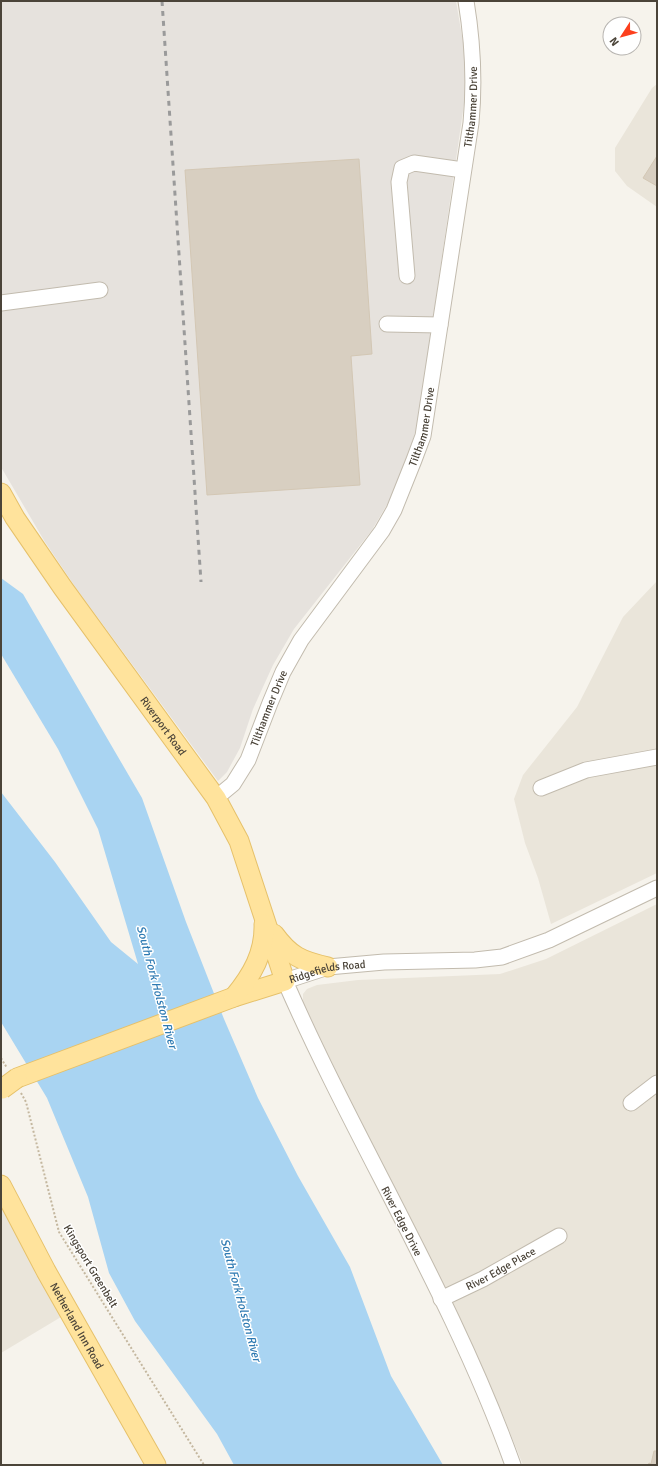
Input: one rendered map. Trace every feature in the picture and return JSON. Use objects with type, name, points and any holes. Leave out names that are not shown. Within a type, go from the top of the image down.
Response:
[{"type":"main road","name":"Riverport Road","points":[[1,493],[15,518],[59,582],[216,798],[239,841],[264,913],[285,981]]},
{"type":"main road","points":[[264,913],[274,934],[284,948],[295,957],[306,962],[328,967]]},
{"type":"main road","points":[[234,997],[247,982],[256,965],[262,948],[264,913]]},
{"type":"main road","name":"Ridgefields Road","points":[[7,1083],[234,997],[285,981]]},
{"type":"main road","name":"Netherland Inn Road","points":[[4,1197],[156,1465]]},
{"type":"street","name":"Tilthammer Drive","points":[[216,798],[233,784],[248,760],[272,697],[300,640],[382,531],[394,510],[423,436],[474,87],[473,40],[466,1]]},
{"type":"street","points":[[407,276],[399,182],[402,168],[414,163],[463,170]]},
{"type":"street","points":[[1,303],[100,290]]},
{"type":"street","points":[[387,324],[440,325]]},
{"type":"street","points":[[541,788],[586,770],[657,757]]},
{"type":"street","name":"Ridgefields Road","points":[[285,981],[328,967],[384,962],[475,960],[502,957],[549,940],[657,888]]},
{"type":"street","name":"River Edge Drive","points":[[285,981],[309,1037],[441,1299],[500,1431],[512,1465]]},
{"type":"street","points":[[631,1103],[657,1083]]},
{"type":"street","name":"River Edge Place","points":[[441,1299],[484,1279],[559,1236]]},
{"type":"path","name":"Kingsport Greenbelt","points":[[1,1058],[7,1083],[26,1102],[59,1232],[204,1465]]},
{"type":"shaded area","points":[[1,1],[456,1],[465,54],[467,83],[418,423],[407,459],[392,496],[372,530],[294,629],[273,665],[253,709],[240,748],[227,772],[218,781],[76,588],[45,542],[1,467]]},
{"type":"shaded area","points":[[657,84],[657,207],[627,186],[615,171],[615,148],[652,88]]},
{"type":"shaded area","points":[[657,581],[657,873],[551,924],[538,878],[525,843],[514,799],[523,775],[577,707],[623,617]]},
{"type":"shaded area","points":[[657,904],[657,1465],[523,1465],[503,1415],[454,1311],[332,1070],[303,1003],[303,994],[307,989],[317,985],[358,980],[500,974],[546,959]]},
{"type":"shaded area","points":[[1,1206],[61,1317],[1,1353]]},
{"type":"water","name":"South Fork Holston River","points":[[1,578],[23,594],[142,798],[186,922],[224,1019],[258,1098],[298,1176],[350,1267],[391,1376],[443,1465],[234,1465],[217,1434],[135,1321],[109,1273],[88,1197],[47,1098],[1,1022],[1,792],[55,862],[111,942],[138,964],[98,829],[58,749],[1,654]]},
{"type":"building","points":[[657,156],[657,186],[643,178]]},
{"type":"building","points":[[359,159],[372,354],[351,356],[360,485],[207,495],[185,170]]},
{"type":"building","points":[[654,1451],[657,1451],[657,1465],[648,1465],[649,1463],[651,1464]]},
{"type":"railway","points":[[162,1],[201,582]]}]
